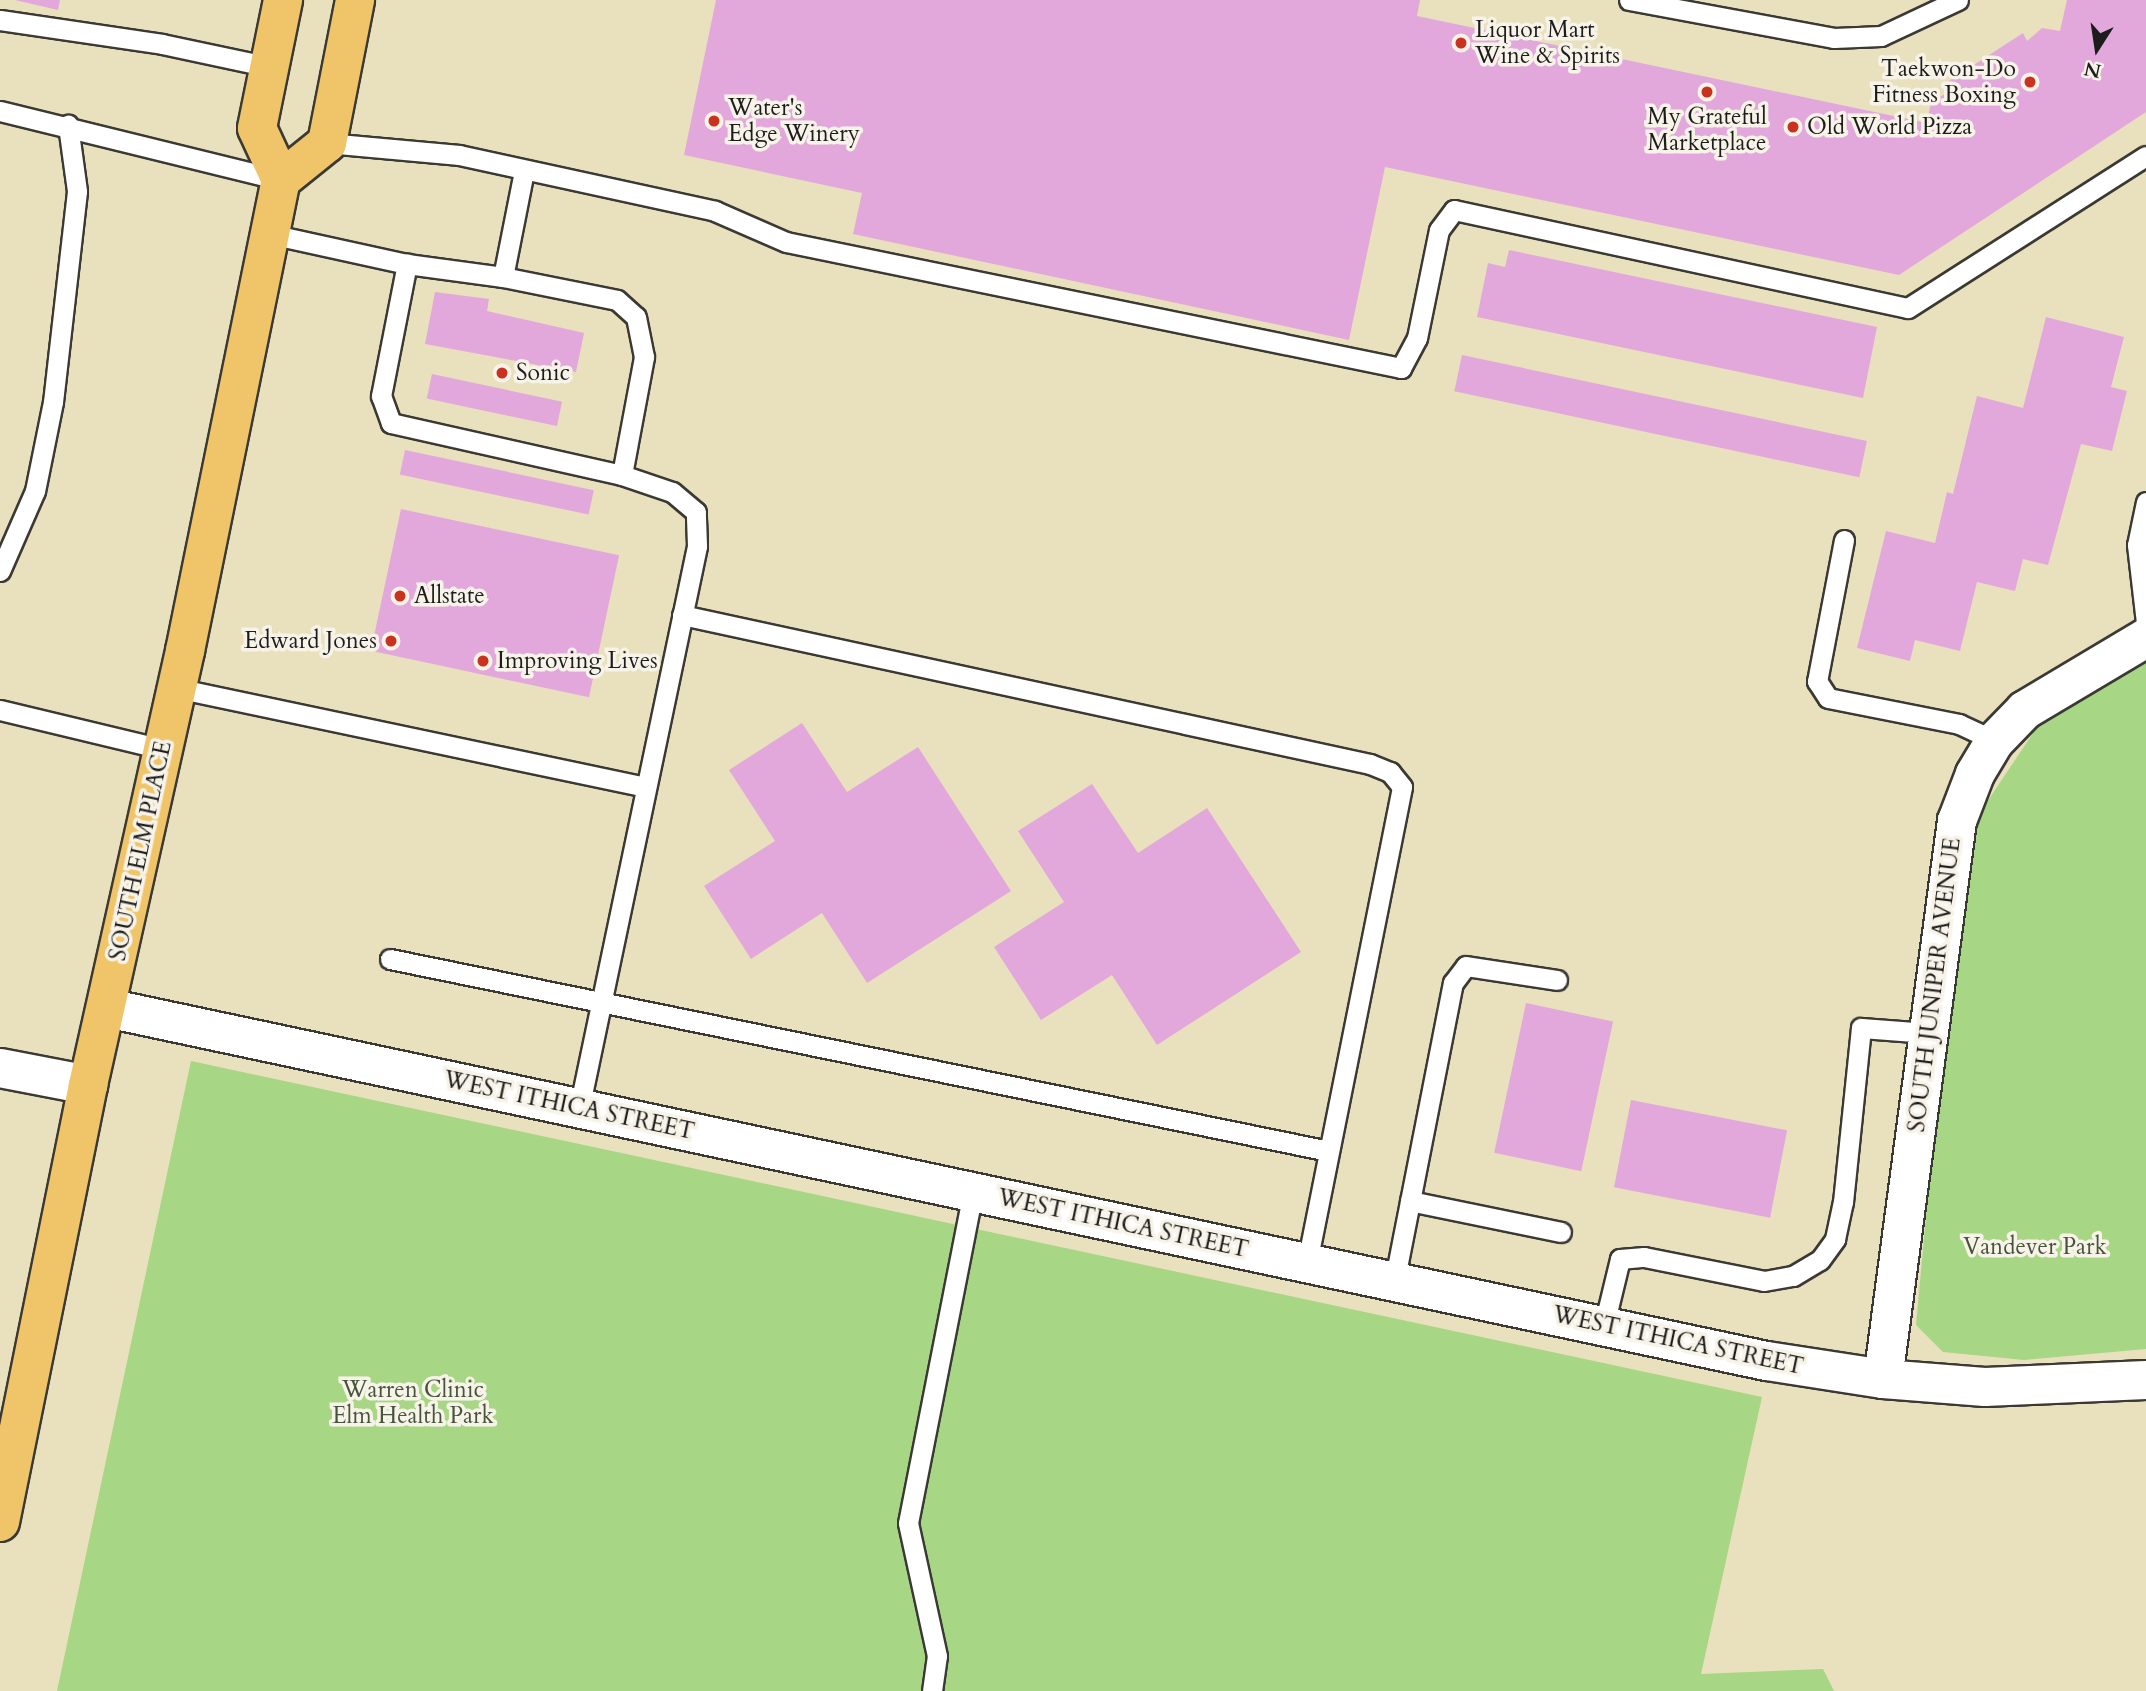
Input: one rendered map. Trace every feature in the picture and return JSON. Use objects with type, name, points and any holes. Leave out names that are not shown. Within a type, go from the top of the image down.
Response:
[{"type":"main road","points":[[283,0],[257,128],[281,180],[327,143],[355,0]]},
{"type":"main road","name":"SOUTH ELM PLACE","points":[[0,1522],[88,1085],[163,749],[281,180]]},
{"type":"street","name":"SOUTH JUNIPER AVENUE","points":[[1883,1379],[1957,821],[1975,774],[1995,741],[2025,710],[2146,638]]},
{"type":"street","name":"WEST ITHICA STREET","points":[[107,1008],[1767,1361],[1883,1379],[1985,1387],[2146,1380]]},
{"type":"street","points":[[0,1068],[88,1085]]},
{"type":"lane","points":[[1629,0],[1834,38],[1881,37],[1958,0]]},
{"type":"lane","points":[[0,20],[162,44],[270,67]]},
{"type":"lane","points":[[0,111],[68,125],[281,180]]},
{"type":"lane","points":[[0,571],[34,491],[53,402],[77,191],[68,125]]},
{"type":"lane","points":[[327,143],[459,155],[715,211],[786,242],[1401,368],[1417,338],[1439,230],[1454,210],[1908,308],[2146,156]]},
{"type":"lane","points":[[503,277],[524,171]]},
{"type":"lane","points":[[270,234],[407,264],[503,277],[617,300],[636,317],[644,358],[622,475]]},
{"type":"lane","points":[[407,264],[381,396],[391,423],[622,475],[672,492],[696,512],[696,547],[579,1109]]},
{"type":"lane","points":[[2146,502],[2137,545],[2146,623]]},
{"type":"lane","points":[[1844,540],[1816,681],[1828,698],[1959,724],[1995,741]]},
{"type":"lane","points":[[682,615],[1370,764],[1390,772],[1402,787],[1307,1264]]},
{"type":"lane","points":[[176,688],[645,787]]},
{"type":"lane","points":[[0,710],[163,749]]},
{"type":"lane","points":[[390,959],[600,999],[1329,1151]]},
{"type":"lane","points":[[1394,1283],[1453,983],[1466,966],[1557,980]]},
{"type":"lane","points":[[1604,1325],[1620,1259],[1644,1257],[1764,1281],[1793,1276],[1820,1260],[1835,1238],[1843,1202],[1861,1028],[1928,1033]]},
{"type":"lane","points":[[932,1691],[937,1656],[908,1523],[973,1191]]},
{"type":"lane","points":[[1410,1201],[1561,1232]]},
{"type":"green space","name":"Vandever Park","points":[[2146,657],[2146,1349],[2024,1360],[1943,1352],[1916,1325],[1931,1161],[1975,820],[2045,715]]},
{"type":"green space","name":"Warren Clinic Elm Health Park","points":[[191,1061],[1762,1397],[1701,1674],[1823,1669],[1834,1691],[57,1691]]},
{"type":"building","points":[[15,0],[60,0],[58,10]]},
{"type":"building","points":[[716,0],[1420,0],[1417,16],[1927,123],[1931,102],[1950,91],[1946,83],[2023,33],[2027,41],[2042,28],[2060,31],[2067,0],[2146,0],[2146,112],[1899,275],[1385,167],[1349,340],[853,234],[862,193],[684,155]]},
{"type":"building","points":[[1509,250],[1877,327],[1863,398],[1477,317],[1488,263],[1505,267]]},
{"type":"building","points":[[435,292],[489,299],[487,311],[584,333],[576,372],[425,344]]},
{"type":"building","points":[[2046,317],[2124,337],[2111,387],[2127,391],[2112,451],[2081,444],[2048,565],[2023,559],[2015,591],[1977,582],[1960,651],[1915,640],[1910,661],[1857,648],[1886,531],[1935,543],[1947,492],[1953,494],[1977,396],[2023,408]]},
{"type":"building","points":[[1462,355],[1867,441],[1859,477],[1454,391]]},
{"type":"building","points":[[432,374],[562,402],[557,426],[427,398]]},
{"type":"building","points":[[405,450],[594,490],[589,515],[400,474]]},
{"type":"building","points":[[401,509],[619,555],[589,697],[371,651]]},
{"type":"building","points":[[802,723],[847,792],[918,747],[1011,891],[867,983],[822,913],[751,959],[704,886],[775,841],[729,770]]},
{"type":"building","points":[[1092,784],[1138,853],[1207,808],[1301,952],[1157,1045],[1112,975],[1041,1020],[994,947],[1064,902],[1018,831]]},
{"type":"building","points":[[1526,1003],[1613,1022],[1581,1171],[1494,1153]]},
{"type":"building","points":[[1631,1100],[1787,1130],[1770,1218],[1614,1187]]},
{"type":"place","name":"Liquor Mart Wine & Spirits","points":[[1461,43]]},
{"type":"place","name":"Taekwon-Do Fitness Boxing","points":[[2030,82]]},
{"type":"place","name":"My Grateful Marketplace","points":[[1707,92]]},
{"type":"place","name":"Water's Edge Winery","points":[[714,121]]},
{"type":"place","name":"Old World Pizza","points":[[1793,127]]},
{"type":"place","name":"Sonic","points":[[502,373]]},
{"type":"place","name":"Allstate","points":[[400,596]]},
{"type":"place","name":"Edward Jones","points":[[391,641]]},
{"type":"place","name":"Improving Lives","points":[[483,661]]}]
